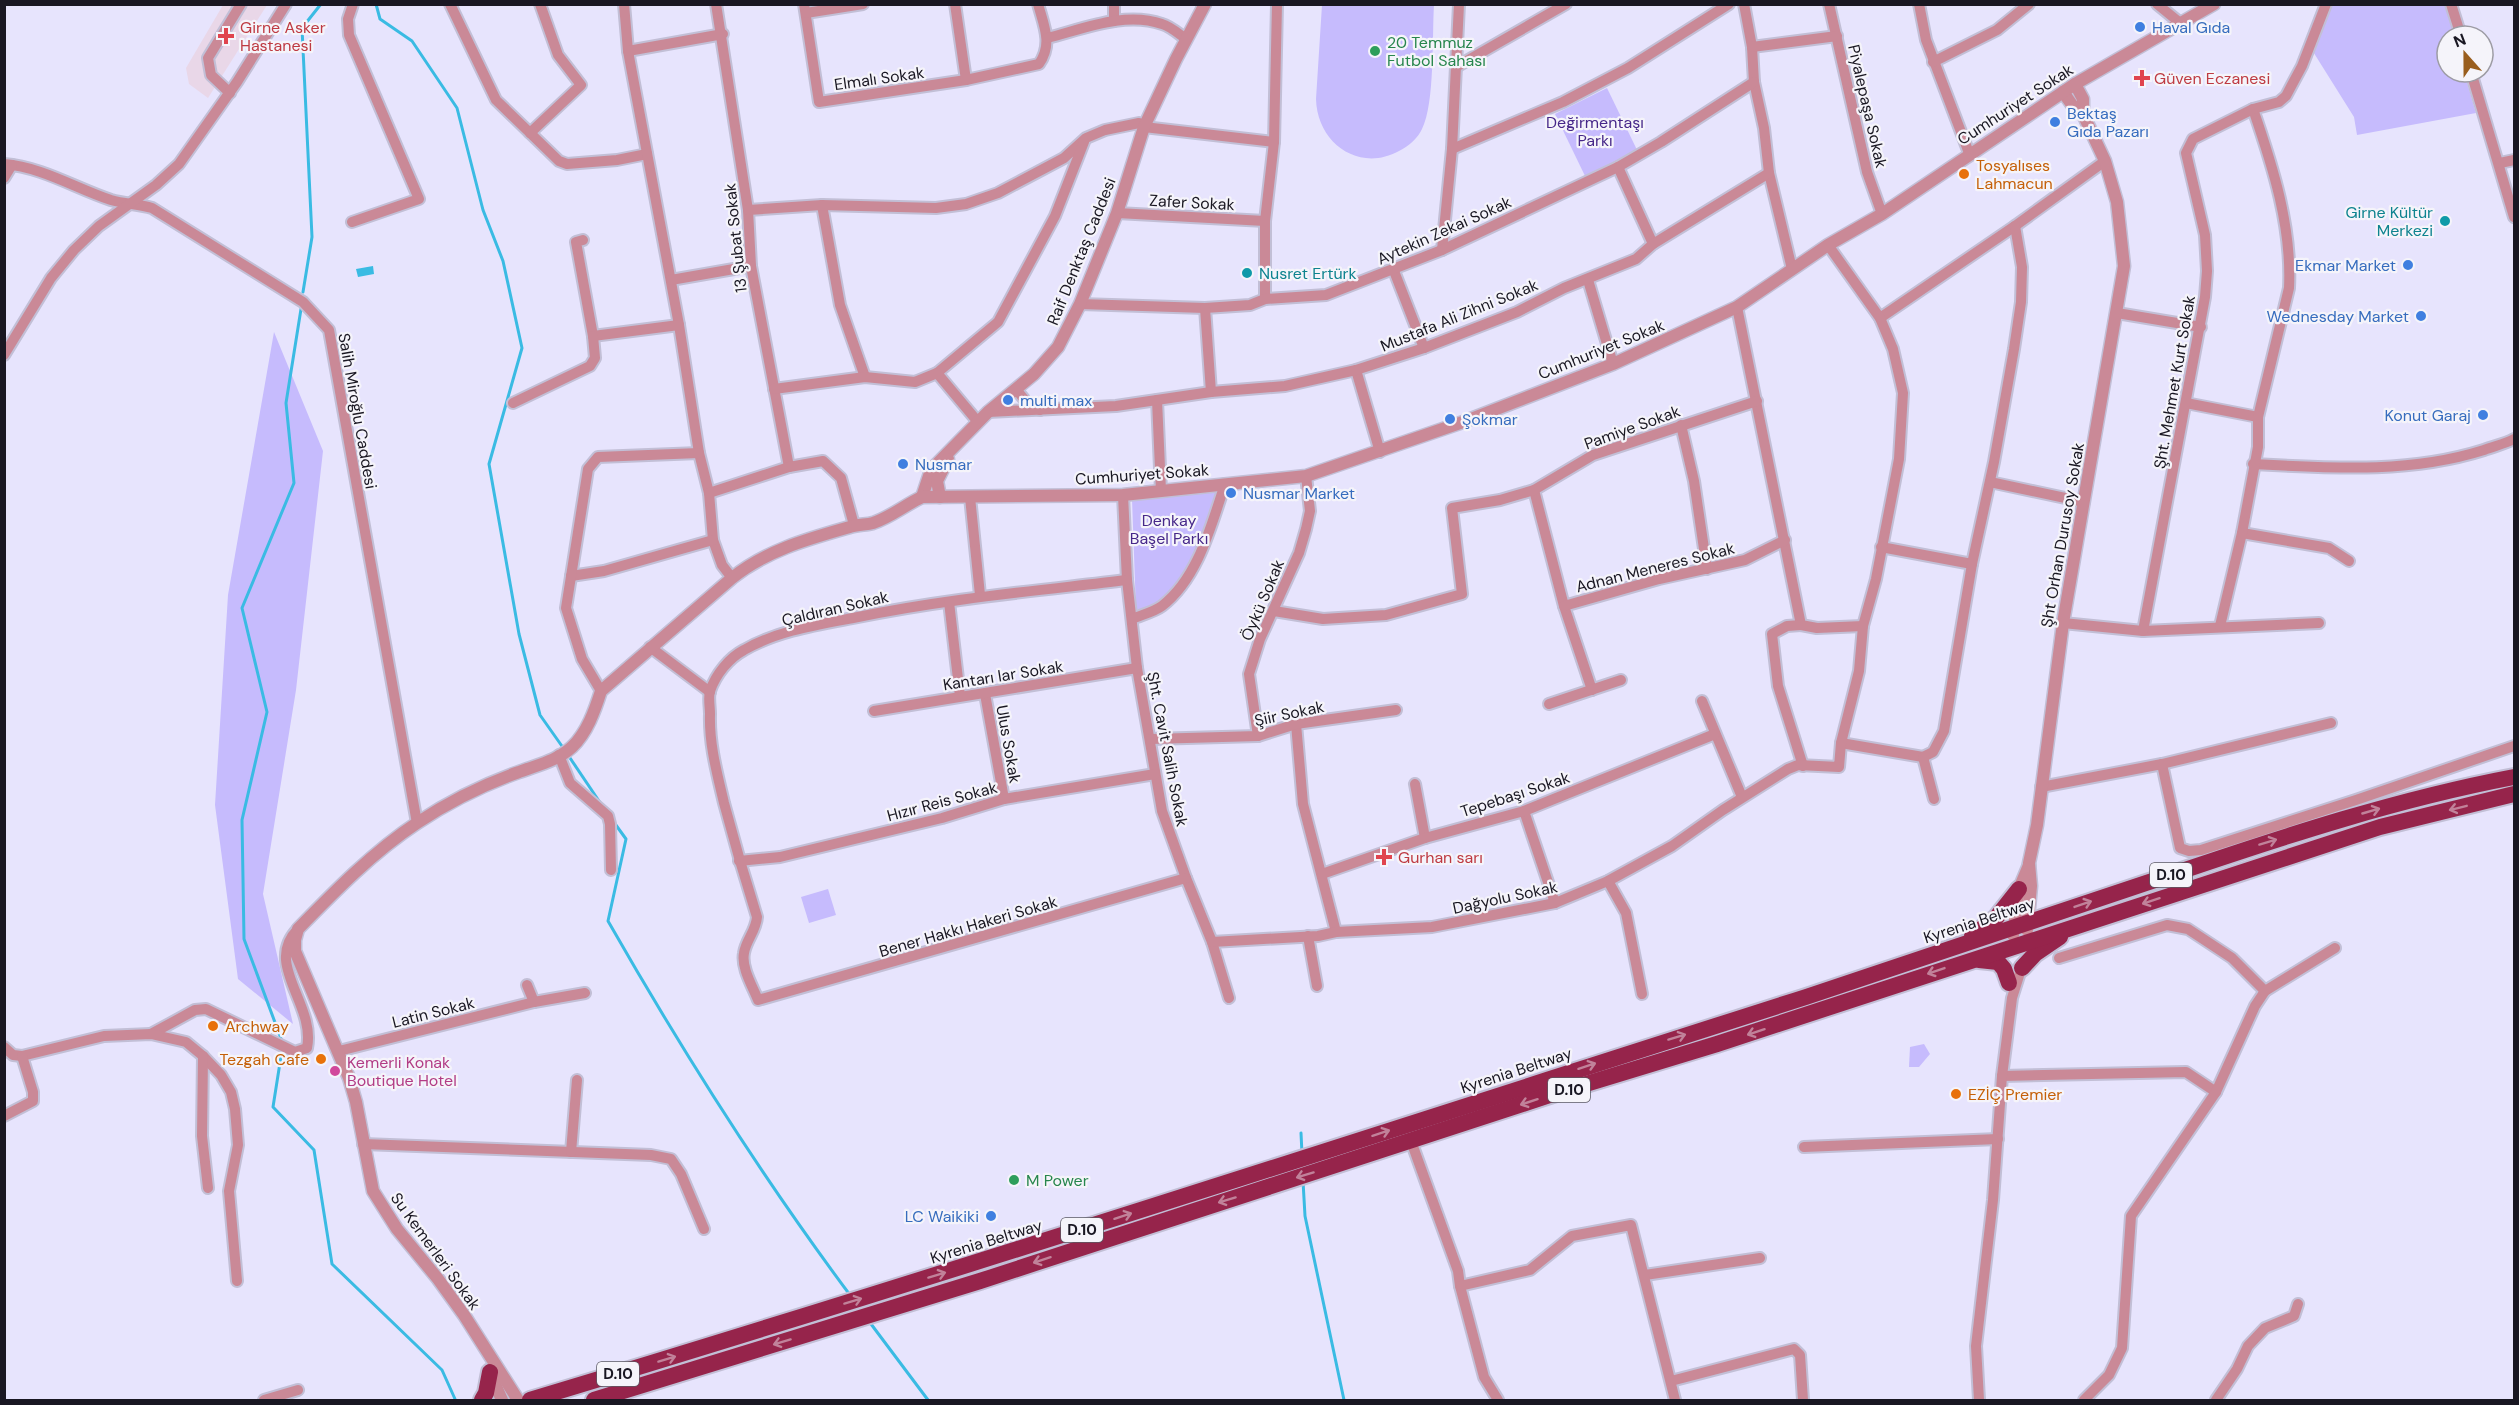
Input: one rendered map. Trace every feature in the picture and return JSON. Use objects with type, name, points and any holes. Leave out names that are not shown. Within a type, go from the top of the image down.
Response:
[{"type":"highway","name":"Kyrenia Beltway","points":[[530,1401],[1075,1232],[1960,945],[2315,827],[2393,804],[2469,785],[2514,777]]},
{"type":"highway","name":"D.10","points":[[594,1401],[1811,1014],[2380,827],[2514,794]]},
{"type":"highway","points":[[1960,945],[1996,918],[2019,889]]},
{"type":"highway","points":[[2022,968],[2035,954],[2076,926]]},
{"type":"highway","points":[[1965,962],[1990,960],[1998,962],[2004,969],[2011,990]]},
{"type":"highway","points":[[482,1401],[490,1372]]},
{"type":"street","points":[[230,93],[211,75],[208,58],[241,4]]},
{"type":"street","points":[[4,355],[62,264],[99,226],[156,185],[179,164],[230,93],[286,4]]},
{"type":"street","points":[[352,222],[419,199],[349,35],[348,19],[353,4]]},
{"type":"street","points":[[450,4],[496,100],[559,161],[567,164],[617,160],[647,154]]},
{"type":"street","points":[[530,133],[581,85],[558,55],[540,4]]},
{"type":"street","points":[[624,4],[628,51],[680,325],[699,453],[709,493],[713,540],[722,565],[732,578]]},
{"type":"street","name":"13 Şubat Sokak","points":[[716,4],[723,34],[748,210],[751,266],[789,467]]},
{"type":"street","points":[[805,9],[863,4]]},
{"type":"street","points":[[955,4],[966,80]]},
{"type":"street","points":[[1038,4],[1047,38],[1114,21],[1143,19],[1164,24],[1186,39]]},
{"type":"street","points":[[1114,4],[1114,21]]},
{"type":"street","name":"Raif Denktaş Caddesi","points":[[922,497],[931,470],[988,412],[1034,374],[1058,347],[1080,304],[1117,213],[1144,127],[1205,4]]},
{"type":"street","points":[[1265,299],[1265,221],[1274,141],[1277,4]]},
{"type":"street","points":[[1442,250],[1452,149],[1459,4]]},
{"type":"street","points":[[1456,67],[1566,4]]},
{"type":"street","points":[[1452,149],[1563,102],[1628,68],[1729,4]]},
{"type":"street","points":[[1744,4],[1769,173],[1792,269]]},
{"type":"street","name":"Piyalepaşa Sokak","points":[[1829,4],[1867,172],[1882,214]]},
{"type":"street","points":[[1919,4],[1933,62],[1970,153]]},
{"type":"street","points":[[1933,62],[1997,30],[2029,4]]},
{"type":"street","points":[[2157,4],[2179,22]]},
{"type":"street","name":"Cumhuriyet Sokak","points":[[922,497],[1123,495],[1306,476],[1380,452],[1613,364],[1737,308],[1828,244],[1882,214],[2075,84],[2179,22],[2214,4]]},
{"type":"street","points":[[2220,626],[2258,447],[2258,417],[2284,316],[2290,269],[2281,202],[2253,109],[2279,102],[2292,87],[2325,4]]},
{"type":"street","points":[[2451,4],[2457,24]]},
{"type":"street","name":"Elmalı Sokak","points":[[805,9],[819,102],[966,80],[1039,64],[1047,53],[1047,38]]},
{"type":"street","points":[[628,51],[723,34]]},
{"type":"street","points":[[1752,47],[1837,36]]},
{"type":"street","name":"Aytekin Zekai Sokak","points":[[1080,304],[1205,308],[1250,305],[1265,299],[1326,295],[1442,250],[1618,167],[1662,142],[1754,82]]},
{"type":"street","name":"Şht Orhan Durusoy Sokak","points":[[2011,990],[2022,968],[2019,945],[2020,925],[2031,886],[2030,863],[2062,623],[2124,266],[2117,202],[2105,161],[2084,114],[2083,99],[2075,84]]},
{"type":"street","points":[[2475,84],[2512,199],[2514,217]]},
{"type":"street","name":"Şht Orhan Durusoy Sokak","points":[[2063,92],[2075,109],[2084,114]]},
{"type":"street","name":"Şht. Mehmet Kurt Sokak","points":[[2143,631],[2201,327],[2207,271],[2205,235],[2186,153],[2193,139],[2253,109]]},
{"type":"street","points":[[748,210],[822,205],[918,208],[952,207],[966,204],[998,193],[1064,158],[1086,138],[1128,124],[1139,123],[1144,127],[1274,141]]},
{"type":"street","points":[[774,389],[865,377],[915,382],[937,373],[998,322],[1055,216],[1086,138]]},
{"type":"street","points":[[2500,163],[2514,160]]},
{"type":"street","points":[[1880,318],[2015,226],[2105,161]]},
{"type":"street","points":[[4,178],[8,165]]},
{"type":"street","name":"Salih Miroğlu Caddesi","points":[[8,165],[29,167],[114,201],[132,202],[152,208],[303,302],[329,330],[417,823]]},
{"type":"street","points":[[1618,167],[1653,244]]},
{"type":"street","name":"Mustafa Ali Zihni Sokak","points":[[988,412],[1116,406],[1211,392],[1285,386],[1356,370],[1424,348],[1517,312],[1564,288],[1636,259],[1653,244],[1769,173]]},
{"type":"street","points":[[822,205],[840,305],[865,377]]},
{"type":"street","name":"Zafer Sokak","points":[[1117,213],[1265,221]]},
{"type":"street","points":[[1828,244],[1880,318],[1893,349],[1903,393],[1899,459],[1876,579],[1863,626],[1859,671],[1841,743],[1923,757],[1933,752],[1944,731],[1972,564],[1990,482],[2021,302],[2022,267],[2015,226]]},
{"type":"street","points":[[513,403],[590,366],[595,358],[576,242],[583,240]]},
{"type":"street","points":[[671,280],[751,266]]},
{"type":"street","points":[[1394,270],[1424,348]]},
{"type":"street","points":[[1588,280],[1613,364]]},
{"type":"street","points":[[1205,308],[1211,392]]},
{"type":"street","points":[[1737,308],[1801,625]]},
{"type":"street","points":[[2117,313],[2201,327]]},
{"type":"street","points":[[593,336],[680,325]]},
{"type":"street","points":[[1356,370],[1380,452]]},
{"type":"street","points":[[937,373],[978,422]]},
{"type":"street","points":[[1016,389],[1029,404],[1041,410]]},
{"type":"street","points":[[1157,400],[1161,491]]},
{"type":"street","name":"Pamiye Sokak","points":[[1274,611],[1323,619],[1386,615],[1462,594],[1452,508],[1500,500],[1534,490],[1593,455],[1757,401]]},
{"type":"street","points":[[2186,403],[2258,417]]},
{"type":"street","points":[[1681,425],[1694,481],[1707,568]]},
{"type":"street","points":[[2253,464],[2345,469],[2421,465],[2466,456],[2514,439]]},
{"type":"street","name":"Raif Denktaş Caddesi","points":[[939,497],[937,481],[956,445]]},
{"type":"street","points":[[601,691],[582,658],[566,608],[588,469],[598,457],[699,453]]},
{"type":"street","points":[[709,493],[789,467],[823,461],[832,467],[841,478],[854,525]]},
{"type":"street","name":"Öykü Sokak","points":[[1258,736],[1249,674],[1260,639],[1299,553],[1306,529],[1310,511],[1306,476]]},
{"type":"street","points":[[1990,482],[2084,502]]},
{"type":"street","points":[[1132,619],[1161,607],[1184,583],[1207,540],[1225,484]]},
{"type":"street","points":[[1534,490],[1564,606],[1592,690]]},
{"type":"street","name":"Şht. Cavit Salih Sokak","points":[[1123,495],[1127,580],[1137,669],[1162,811],[1212,942],[1229,998]]},
{"type":"street","points":[[970,496],[981,595]]},
{"type":"street","points":[[151,1034],[195,1010],[206,1009],[296,1052],[307,1048],[309,1037],[306,1014],[292,984],[286,960],[286,947],[290,937],[357,871],[417,823],[488,785],[546,763],[571,748],[594,713],[601,691],[753,562],[774,552],[854,525],[871,524],[895,514],[922,497]]},
{"type":"street","points":[[2241,533],[2330,548],[2349,561]]},
{"type":"street","points":[[571,576],[604,571],[713,540]]},
{"type":"street","name":"Adnan Meneres Sokak","points":[[1564,606],[1659,579],[1745,560],[1785,540]]},
{"type":"street","points":[[1881,547],[1972,564]]},
{"type":"street","name":"Çaldıran Sokak","points":[[758,1000],[744,963],[744,952],[756,926],[757,917],[739,861],[714,760],[710,729],[710,692],[726,663],[744,650],[800,629],[981,595],[1018,594],[1127,580]]},
{"type":"street","points":[[949,602],[960,696]]},
{"type":"street","points":[[2062,623],[2143,631],[2319,623]]},
{"type":"street","points":[[1803,766],[1778,686],[1772,634],[1787,626],[1801,625],[1817,628],[1863,626]]},
{"type":"street","points":[[650,648],[710,692]]},
{"type":"street","name":"Kantarı lar Sokak","points":[[874,711],[1137,669]]},
{"type":"street","points":[[1549,704],[1621,680]]},
{"type":"street","name":"Ulus Sokak","points":[[985,694],[1004,799]]},
{"type":"street","points":[[1702,701],[1742,797]]},
{"type":"street","name":"Şiir Sokak","points":[[1151,739],[1258,736],[1296,724],[1396,710]]},
{"type":"street","points":[[2041,787],[2162,764],[2331,723]]},
{"type":"street","points":[[1296,724],[1303,804],[1336,932]]},
{"type":"street","name":"Tepebaşı Sokak","points":[[1322,874],[1425,838],[1524,811],[1715,734]]},
{"type":"street","name":"Dağyolu Sokak","points":[[1212,942],[1432,927],[1555,903],[1608,881],[1672,846],[1742,797],[1798,765],[1839,767],[1841,743]]},
{"type":"street","points":[[2162,764],[2180,848],[2189,851],[2201,850],[2356,800],[2514,746]]},
{"type":"street","points":[[559,755],[570,783],[608,816],[610,870]]},
{"type":"street","points":[[1923,757],[1934,799]]},
{"type":"street","name":"Hızır Reis Sokak","points":[[739,861],[780,857],[942,818],[1004,799],[1155,774]]},
{"type":"street","points":[[1415,784],[1425,838]]},
{"type":"street","points":[[1524,811],[1555,903]]},
{"type":"street","points":[[2020,925],[2019,889],[2030,863]]},
{"type":"street","name":"Bener Hakkı Hakeri Sokak","points":[[758,1000],[1186,878]]},
{"type":"street","points":[[1608,881],[1626,913],[1642,994]]},
{"type":"street","points":[[2059,958],[2167,925],[2188,929],[2232,958],[2265,991]]},
{"type":"street","name":"Su Kemerleri Sokak","points":[[298,929],[294,940],[297,959],[339,1051],[356,1102],[373,1191],[382,1209],[464,1315],[485,1351]]},
{"type":"street","points":[[1308,936],[1317,986]]},
{"type":"street","points":[[1979,1401],[1976,1346],[2011,990],[2019,945]]},
{"type":"street","points":[[2084,1401],[2109,1375],[2122,1348],[2131,1216],[2216,1092],[2255,1006],[2265,991],[2335,948]]},
{"type":"street","points":[[527,985],[534,1002]]},
{"type":"street","name":"Latin Sokak","points":[[339,1051],[534,1002],[585,993]]},
{"type":"street","points":[[4,1047],[13,1055],[22,1056],[104,1036],[151,1034],[186,1042],[203,1056],[221,1075],[231,1092],[235,1109],[238,1145],[230,1191],[237,1281]]},
{"type":"street","points":[[4,1116],[33,1101],[33,1092],[22,1056]]},
{"type":"street","points":[[203,1056],[202,1127],[208,1188]]},
{"type":"street","points":[[2002,1076],[2186,1072],[2216,1092]]},
{"type":"street","points":[[571,1152],[577,1080]]},
{"type":"street","points":[[1804,1147],[1998,1138]]},
{"type":"street","points":[[1411,1141],[1458,1271],[1484,1377],[1498,1401]]},
{"type":"street","points":[[363,1144],[651,1155],[671,1159],[681,1174],[704,1229]]},
{"type":"street","points":[[1460,1286],[1530,1270],[1572,1236],[1631,1225],[1675,1401]]},
{"type":"street","points":[[1645,1275],[1760,1258]]},
{"type":"street","points":[[2216,1401],[2248,1346],[2265,1328],[2294,1316],[2298,1304]]},
{"type":"street","points":[[1671,1381],[1794,1349],[1800,1355],[1803,1401]]},
{"type":"street","points":[[485,1351],[490,1372],[502,1401]]},
{"type":"street","points":[[485,1351],[499,1368],[518,1401]]},
{"type":"street","points":[[264,1401],[298,1390]]},
{"type":"shaded area","name":"Girne Asker Hastanesi","points":[[223,5],[267,5],[208,98],[189,84],[186,68]]},
{"type":"green space","name":"20 Temmuz Futbol Sahası","points":[[1322,5],[1434,5],[1431,87],[1426,118],[1418,136],[1399,151],[1384,157],[1355,156],[1332,141],[1324,129],[1318,115],[1316,99]]},
{"type":"green space","points":[[2328,5],[2445,5],[2451,24],[2435,24],[2435,84],[2468,84],[2476,113],[2357,135],[2354,117],[2312,50]]},
{"type":"green space","name":"Değirmentaşı Parkı","points":[[1607,88],[1638,152],[1586,178],[1555,114]]},
{"type":"green space","points":[[274,332],[323,451],[296,690],[263,894],[293,1024],[238,979],[215,805],[228,595]]},
{"type":"green space","name":"Denkay Başel Parkı","points":[[1218,491],[1198,550],[1183,577],[1160,602],[1136,610],[1132,499]]},
{"type":"green space","points":[[828,889],[836,915],[809,923],[801,897]]},
{"type":"green space","points":[[1924,1044],[1930,1054],[1919,1067],[1909,1067],[1910,1047]]},
{"type":"water","points":[[373,266],[374,274],[358,277],[356,269]]},
{"type":"waterway","points":[[303,292],[312,237],[302,28],[321,4]]},
{"type":"waterway","points":[[376,4],[380,19],[412,41],[457,108],[483,210],[503,261],[522,348],[489,464],[519,634],[540,715],[564,749]]},
{"type":"waterway","points":[[283,1044],[244,939],[242,820],[267,712],[242,608],[294,483],[286,403],[301,309]]},
{"type":"waterway","points":[[568,755],[601,804]]},
{"type":"waterway","points":[[613,821],[626,839],[608,921],[723,1112],[785,1205],[850,1295]]},
{"type":"waterway","points":[[282,1050],[273,1107],[314,1150],[332,1264],[442,1370],[455,1399]]},
{"type":"waterway","points":[[1301,1133],[1302,1154]]},
{"type":"waterway","points":[[1303,1181],[1305,1216],[1344,1400]]},
{"type":"waterway","points":[[868,1320],[928,1400]]},
{"type":"place","name":"Haval Gıda","points":[[2140,27]]},
{"type":"place","name":"Girne Asker Hastanesi","points":[[226,36]]},
{"type":"place","name":"20 Temmuz Futbol Sahası","points":[[1375,51]]},
{"type":"place","name":"Güven Eczanesi","points":[[2142,78]]},
{"type":"place","name":"Bektaş Gıda Pazarı","points":[[2055,122]]},
{"type":"place","name":"Tosyalıses Lahmacun","points":[[1964,174]]},
{"type":"place","name":"Girne Kültür Merkezi","points":[[2445,221]]},
{"type":"place","name":"Ekmar Market","points":[[2408,265]]},
{"type":"place","name":"Nusret Ertürk","points":[[1247,273]]},
{"type":"place","name":"Wednesday Market","points":[[2421,316]]},
{"type":"place","name":"multi max","points":[[1008,400]]},
{"type":"place","name":"Konut Garaj","points":[[2483,415]]},
{"type":"place","name":"Şokmar","points":[[1450,419]]},
{"type":"place","name":"Nusmar","points":[[903,464]]},
{"type":"place","name":"Nusmar Market","points":[[1231,493]]},
{"type":"place","name":"Gurhan sarı","points":[[1384,857]]},
{"type":"place","name":"Archway","points":[[213,1026]]},
{"type":"place","name":"Tezgah Cafe","points":[[321,1059]]},
{"type":"place","name":"Kemerli Konak Boutique Hotel","points":[[335,1071]]},
{"type":"place","name":"EZİÇ Premier","points":[[1956,1094]]},
{"type":"place","name":"M Power","points":[[1014,1180]]},
{"type":"place","name":"LC Waikiki","points":[[991,1216]]}]
